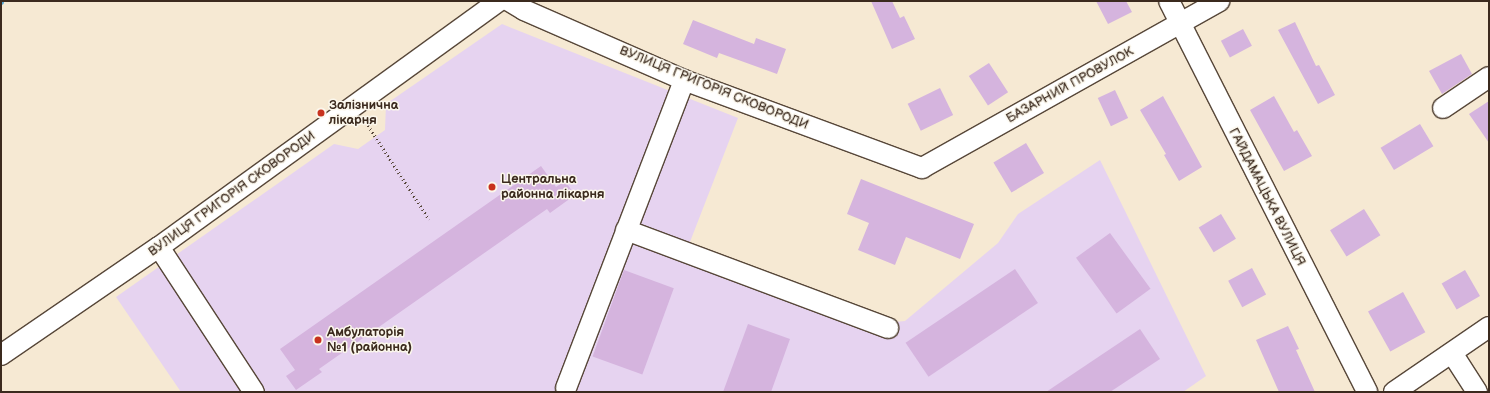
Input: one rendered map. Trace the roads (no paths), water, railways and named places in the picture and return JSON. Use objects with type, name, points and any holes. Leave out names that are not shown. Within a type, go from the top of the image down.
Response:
[{"type":"street","name":"ВУЛИЦЯ ГРИГОРІЯ СКОВОРОДИ","points":[[1,355],[159,247],[499,1]]},
{"type":"street","name":"ВУЛИЦЯ ГРИГОРІЯ СКОВОРОДИ","points":[[509,1],[524,10],[684,80],[922,168]]},
{"type":"street","name":"ГАЙДАМАЦЬКА ВУЛИЦЯ","points":[[1169,1],[1179,24],[1367,392]]},
{"type":"street","name":"БАЗАРНИЙ ПРОВУЛОК","points":[[922,168],[1219,1]]},
{"type":"street","points":[[1442,108],[1489,77]]},
{"type":"street","points":[[566,388],[684,80]]},
{"type":"street","points":[[626,230],[888,328]]},
{"type":"street","points":[[159,247],[254,392]]},
{"type":"street","points":[[1394,392],[1489,327]]},
{"type":"street","points":[[1452,353],[1477,392]]},
{"type":"place","name":"Залізнична лікарня","points":[[321,113]]},
{"type":"place","name":"Центральна районна лікарня","points":[[492,187]]},
{"type":"place","name":"Амбулаторія №1 (районна)","points":[[318,340]]}]
